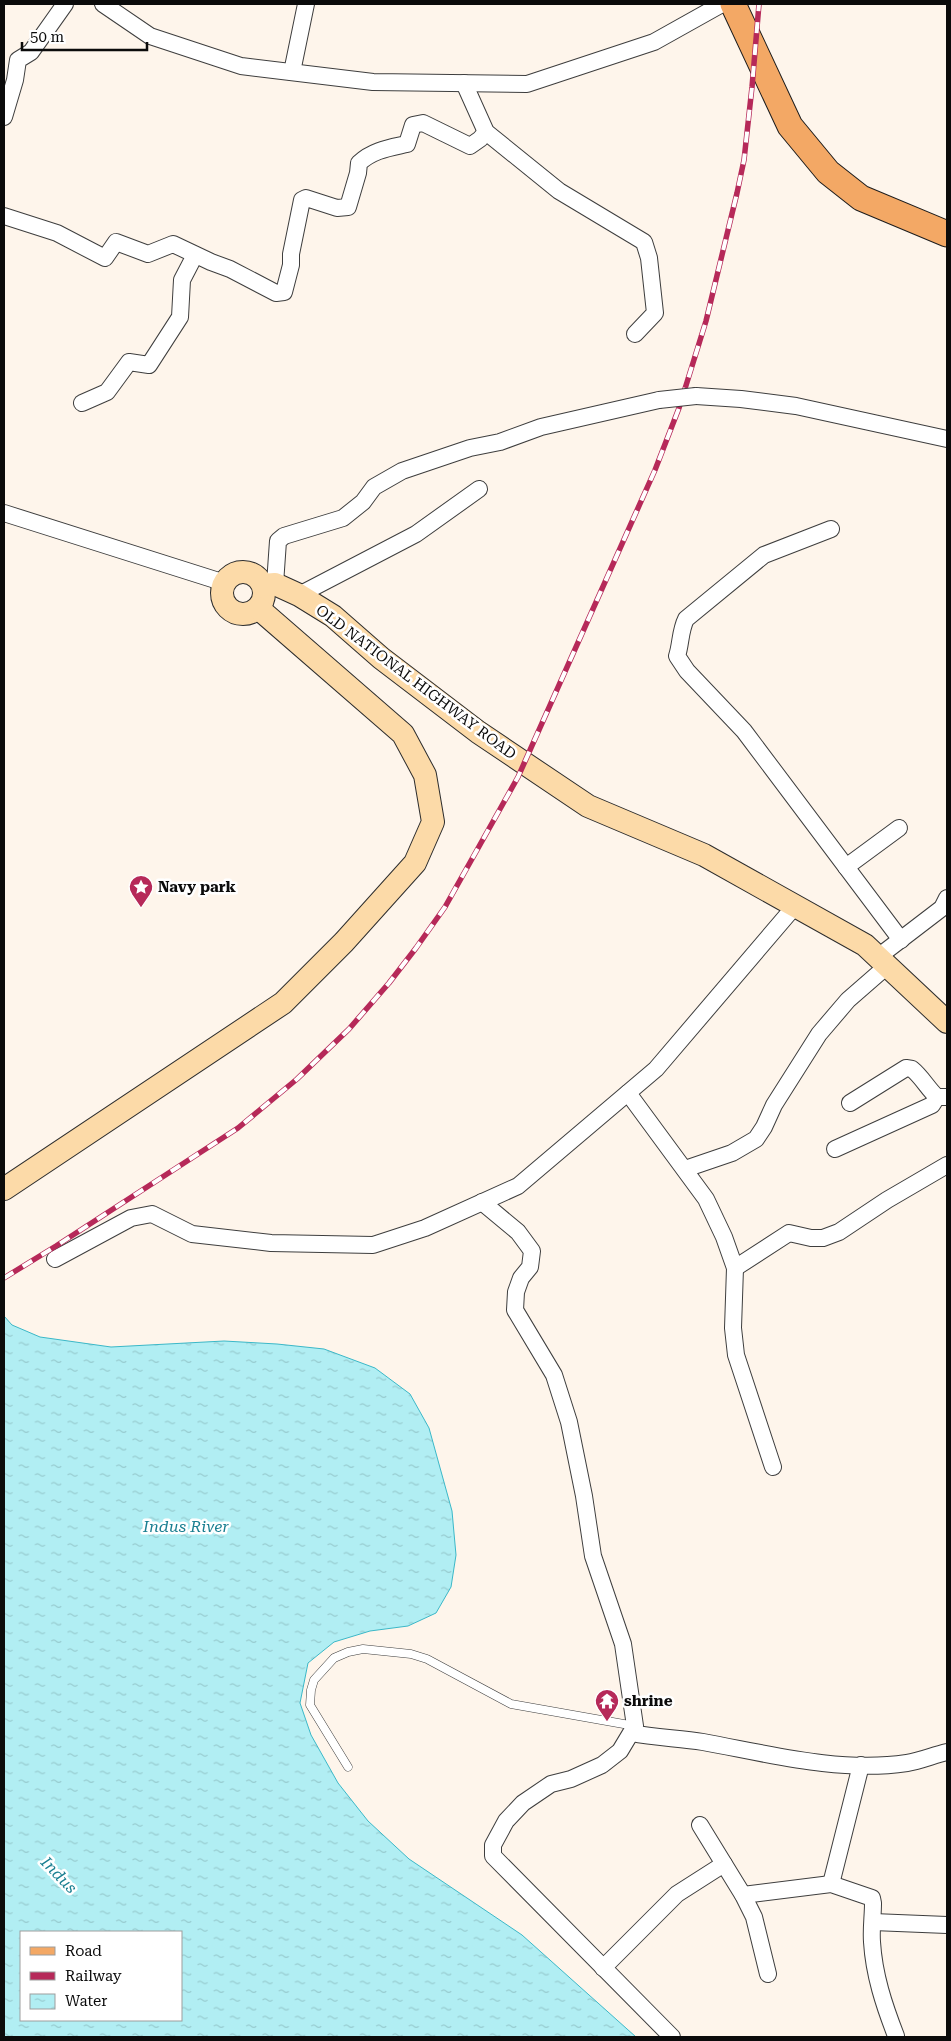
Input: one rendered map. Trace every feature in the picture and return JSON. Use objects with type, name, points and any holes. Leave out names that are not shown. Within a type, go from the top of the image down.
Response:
[{"type":"main road","points":[[733,4],[790,126],[828,172],[861,198],[947,234]]},
{"type":"main road","points":[[748,4],[802,119],[838,162],[868,186],[947,219]]},
{"type":"main road","points":[[241,572],[254,575],[269,585],[258,608],[251,613],[242,614],[234,612],[224,600],[223,591],[225,583],[234,574],[241,572]]},
{"type":"main road","name":"OLD NATIONAL HIGHWAY ROAD","points":[[269,585],[299,594],[334,616],[380,658],[478,732],[588,806],[704,855],[865,945],[947,1022]]},
{"type":"main road","points":[[10,1185],[283,1003],[344,942],[415,864],[433,822],[425,775],[402,734],[258,608]]},
{"type":"street","points":[[4,117],[14,86],[18,60],[31,52],[65,4]]},
{"type":"street","points":[[103,4],[150,36],[241,66],[373,82],[527,84],[654,42],[722,4]]},
{"type":"street","points":[[292,72],[306,4]]},
{"type":"street","points":[[464,83],[486,132],[559,191],[644,242],[649,258],[655,313],[635,334]]},
{"type":"street","points":[[4,216],[57,233],[105,258],[116,242],[148,254],[173,244],[230,269],[276,293],[284,292],[291,265],[291,254],[302,200],[306,198],[337,208],[348,207],[359,163],[377,150],[407,144],[413,124],[423,123],[470,146],[486,132]]},
{"type":"street","points":[[82,403],[107,392],[129,362],[149,366],[180,317],[182,280],[195,255]]},
{"type":"street","points":[[269,585],[278,541],[284,536],[343,518],[363,502],[374,487],[402,471],[470,448],[500,442],[541,427],[659,400],[696,396],[796,406],[947,439]]},
{"type":"street","points":[[299,594],[416,534],[479,489]]},
{"type":"street","points":[[4,513],[225,583]]},
{"type":"street","points":[[831,529],[764,554],[686,619],[682,628],[682,642],[677,656],[687,671],[744,731],[901,940]]},
{"type":"street","points":[[846,867],[898,828]]},
{"type":"street","points":[[685,1170],[732,1152],[756,1139],[774,1105],[819,1034],[901,940],[942,908],[947,898]]},
{"type":"street","points":[[54,1259],[131,1218],[152,1214],[158,1215],[192,1234],[271,1243],[373,1245],[425,1228],[518,1186],[656,1069],[796,906]]},
{"type":"street","points":[[834,1149],[932,1105],[942,1097],[916,1072],[906,1068],[850,1103]]},
{"type":"street","points":[[628,1093],[706,1199],[724,1237],[735,1268],[733,1328],[736,1354],[773,1467]]},
{"type":"street","points":[[735,1268],[789,1233],[810,1238],[824,1238],[839,1232],[887,1200],[947,1165]]},
{"type":"street","points":[[482,1202],[518,1232],[532,1252],[530,1267],[521,1278],[516,1292],[515,1310],[554,1375],[569,1422],[584,1496],[593,1556],[623,1644],[633,1729],[620,1751],[602,1765],[571,1779],[551,1784],[523,1803],[506,1821],[493,1845],[493,1856],[672,2037]]},
{"type":"street","points":[[633,1729],[648,1736],[693,1740],[808,1761],[861,1765],[881,1766],[909,1763],[947,1752]]},
{"type":"street","points":[[831,1884],[861,1765]]},
{"type":"street","points":[[700,1825],[743,1895],[758,1930],[768,1974]]},
{"type":"street","points":[[603,1968],[676,1894],[724,1864]]},
{"type":"street","points":[[743,1895],[831,1884],[872,1898],[872,1941],[875,1971],[882,2000],[896,2036]]},
{"type":"street","points":[[873,1922],[947,1924]]},
{"type":"lane","points":[[348,1768],[310,1705],[314,1680],[334,1658],[348,1652],[363,1650],[411,1654],[427,1659],[511,1704],[633,1729]]},
{"type":"water","name":"Indus River","points":[[4,1316],[12,1325],[40,1337],[111,1347],[224,1341],[324,1349],[375,1368],[410,1394],[429,1428],[452,1511],[456,1555],[451,1587],[436,1613],[408,1626],[370,1631],[334,1642],[308,1663],[300,1703],[311,1735],[338,1783],[368,1821],[409,1859],[522,1935],[636,2037],[4,2037]]},
{"type":"railway","points":[[4,1278],[238,1128],[297,1079],[349,1029],[389,983],[445,907],[518,777],[655,470],[679,408],[706,321],[744,160],[759,4]]},
{"type":"place","name":"Navy park","points":[[141,908]]},
{"type":"place","name":"shrine","points":[[607,1722]]},
{"type":"water label","name":"Indus","points":[[59,1875]]}]
